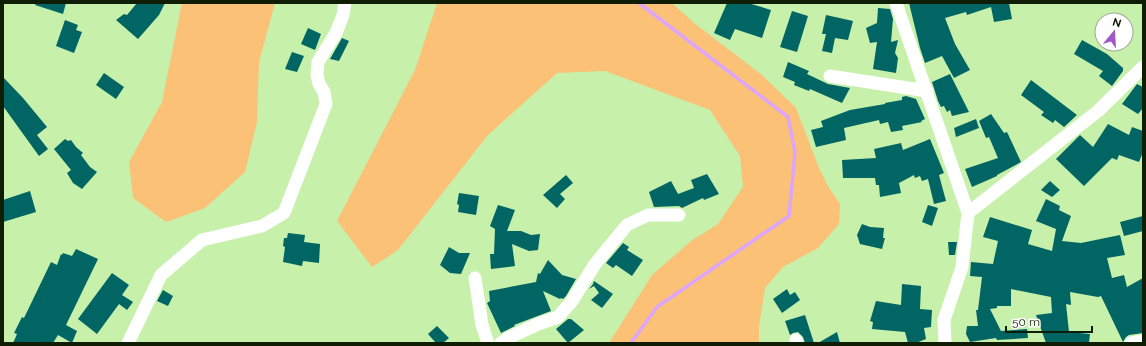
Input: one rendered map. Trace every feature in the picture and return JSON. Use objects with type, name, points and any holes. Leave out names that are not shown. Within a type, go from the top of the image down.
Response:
[{"type":"street","points":[[128,343],[161,275],[202,240],[262,226],[284,213],[326,104],[324,92],[319,84],[317,75],[318,62],[336,33],[343,15],[344,3]]},
{"type":"street","points":[[896,3],[968,213],[962,267],[944,320],[945,343]]},
{"type":"street","points":[[968,213],[1098,111],[1143,67]]},
{"type":"street","points":[[830,76],[927,91]]},
{"type":"street","points":[[501,343],[508,338],[538,324],[558,317],[572,302],[595,264],[627,225],[648,215],[679,215]]},
{"type":"street","points":[[475,278],[482,325],[488,343]]},
{"type":"street","points":[[1131,343],[1143,341]]},
{"type":"shaded area","points":[[182,3],[275,3],[259,62],[257,122],[245,172],[205,208],[166,222],[133,198],[129,162],[162,102]]},
{"type":"shaded area","points":[[437,3],[672,3],[694,23],[762,75],[796,108],[819,168],[828,186],[840,204],[839,224],[818,248],[783,267],[765,288],[759,326],[759,343],[609,343],[652,275],[691,241],[718,224],[743,187],[740,156],[710,110],[605,71],[557,73],[487,136],[398,250],[372,267],[337,221],[415,70]]},
{"type":"building","points":[[36,3],[66,3],[63,14],[35,5]]},
{"type":"building","points":[[137,3],[165,3],[159,15],[138,39],[116,20],[124,14],[127,15]]},
{"type":"building","points":[[727,3],[748,3],[771,10],[762,38],[735,29],[730,40],[714,33]]},
{"type":"building","points":[[909,3],[1009,3],[1012,19],[994,22],[991,7],[967,15],[966,12],[945,18],[955,44],[970,70],[954,78],[942,56],[925,63]]},
{"type":"building","points":[[878,8],[890,9],[893,19],[891,42],[898,40],[895,53],[898,58],[896,73],[873,69],[877,42],[870,43],[866,28],[877,23]]},
{"type":"building","points":[[792,11],[808,16],[797,52],[780,47]]},
{"type":"building","points":[[826,15],[853,21],[848,40],[835,38],[832,53],[822,51],[826,34],[822,34]]},
{"type":"building","points":[[65,20],[78,25],[76,30],[82,32],[74,53],[56,46]]},
{"type":"building","points":[[308,28],[321,34],[315,50],[301,44]]},
{"type":"building","points":[[342,38],[349,41],[339,61],[330,59]]},
{"type":"building","points":[[1082,40],[1094,47],[1094,52],[1103,52],[1107,54],[1123,68],[1123,71],[1112,86],[1099,76],[1103,71],[1074,54]]},
{"type":"building","points":[[292,52],[304,56],[297,72],[285,69]]},
{"type":"building","points":[[788,62],[809,71],[807,74],[828,84],[850,88],[842,103],[810,89],[809,91],[794,85],[795,82],[783,77]]},
{"type":"building","points":[[104,73],[124,87],[116,99],[96,85]]},
{"type":"building","points":[[950,74],[969,112],[952,116],[950,110],[947,112],[944,106],[941,107],[938,101],[932,82]]},
{"type":"building","points":[[3,77],[47,127],[37,135],[48,149],[39,156],[3,106]]},
{"type":"building","points":[[1031,80],[1077,115],[1064,127],[1055,120],[1053,123],[1041,115],[1044,112],[1021,95]]},
{"type":"building","points":[[1137,84],[1143,87],[1143,108],[1138,114],[1122,104]]},
{"type":"building","points":[[906,96],[916,99],[925,119],[921,121],[922,122],[902,126],[903,130],[891,132],[888,122],[880,124],[879,120],[844,128],[846,140],[816,147],[811,130],[823,127],[821,121],[850,110],[902,100],[902,97]]},
{"type":"building","points":[[991,114],[1004,133],[1007,132],[1021,162],[997,176],[972,187],[965,169],[998,158],[989,137],[986,138],[979,121]]},
{"type":"building","points":[[976,119],[979,128],[956,137],[954,128]]},
{"type":"building","points":[[1108,124],[1129,135],[1132,127],[1143,131],[1143,152],[1139,162],[1119,155],[1117,160],[1112,158],[1084,186],[1056,159],[1080,135],[1093,147]]},
{"type":"building","points":[[65,139],[68,141],[71,140],[83,153],[81,155],[90,167],[97,172],[82,189],[73,183],[67,173],[71,170],[54,149]]},
{"type":"building","points":[[930,139],[944,173],[939,175],[946,201],[934,204],[928,179],[922,181],[920,176],[915,178],[914,175],[899,183],[901,193],[880,197],[879,185],[876,185],[875,178],[843,178],[842,160],[876,158],[874,149],[901,143],[903,150]]},
{"type":"building","points":[[707,174],[719,194],[704,200],[703,198],[682,208],[679,206],[654,207],[649,192],[671,181],[678,194],[694,188],[691,180]]},
{"type":"building","points":[[566,175],[573,183],[560,194],[565,199],[557,208],[543,195]]},
{"type":"building","points":[[1050,181],[1060,190],[1052,197],[1041,190]]},
{"type":"building","points":[[30,191],[36,212],[3,222],[3,200]]},
{"type":"building","points":[[459,193],[479,196],[476,215],[458,212],[459,205],[457,204]]},
{"type":"building","points":[[1046,199],[1060,206],[1059,210],[1071,216],[1062,241],[1081,243],[1120,235],[1125,255],[1107,258],[1112,278],[1124,275],[1127,287],[1143,278],[1143,333],[1129,335],[1123,342],[1101,296],[1098,297],[1070,292],[1071,305],[1066,304],[1069,332],[1090,334],[1089,343],[1046,343],[1036,315],[1052,313],[1051,297],[1011,289],[1011,306],[997,306],[997,308],[990,309],[1001,331],[1027,329],[1028,338],[997,340],[996,338],[970,342],[966,334],[967,326],[978,326],[976,310],[978,310],[982,277],[970,276],[971,262],[993,264],[998,241],[983,237],[990,217],[1032,230],[1028,244],[1052,251],[1056,229],[1036,221]]},
{"type":"building","points":[[498,205],[515,210],[507,231],[521,231],[531,235],[540,234],[538,250],[529,251],[512,244],[515,266],[491,269],[490,254],[494,254],[495,229],[490,226]]},
{"type":"building","points":[[928,205],[938,208],[932,226],[922,222]]},
{"type":"building","points":[[1143,216],[1143,231],[1124,236],[1120,222]]},
{"type":"building","points":[[862,224],[870,227],[884,228],[883,238],[885,238],[882,249],[860,244],[857,235]]},
{"type":"building","points":[[288,233],[305,235],[304,242],[320,244],[319,263],[303,261],[302,266],[283,262],[285,247],[283,246],[284,238],[287,238]]},
{"type":"building","points":[[948,242],[957,242],[955,255],[949,255]]},
{"type":"building","points":[[623,243],[629,247],[627,250],[643,260],[632,276],[616,265],[613,268],[606,263]]},
{"type":"building","points":[[449,247],[459,253],[470,253],[461,274],[450,273],[440,265]]},
{"type":"building","points":[[76,249],[98,259],[66,325],[77,331],[72,343],[58,335],[53,343],[13,343],[17,334],[14,333],[22,317],[24,318],[51,262],[57,265],[61,254],[62,255],[63,253],[72,256]]},
{"type":"building","points":[[548,260],[562,275],[576,279],[566,296],[563,299],[560,299],[543,291],[551,311],[514,325],[515,326],[501,333],[487,303],[490,301],[489,291],[536,282],[538,273],[540,274]]},
{"type":"building","points":[[112,273],[129,285],[122,295],[133,302],[127,310],[119,304],[97,334],[78,319]]},
{"type":"building","points":[[594,281],[613,294],[602,308],[591,300],[599,293],[594,286],[589,289]]},
{"type":"building","points":[[902,284],[921,286],[920,309],[932,310],[931,327],[924,328],[926,339],[916,343],[908,343],[905,332],[872,329],[873,322],[870,321],[876,301],[901,305]]},
{"type":"building","points":[[787,289],[790,295],[795,292],[800,300],[782,313],[773,299]]},
{"type":"building","points":[[163,290],[173,296],[168,306],[157,301]]},
{"type":"building","points":[[805,315],[814,343],[805,343],[803,337],[798,332],[790,335],[785,321]]},
{"type":"building","points":[[568,319],[571,319],[584,330],[568,343],[556,329]]},
{"type":"building","points":[[437,326],[449,338],[443,343],[436,343],[428,334]]},
{"type":"building","points":[[837,332],[840,343],[818,343]]},
{"type":"waterway","points":[[631,343],[657,307],[789,216],[795,152],[788,117],[639,3]]}]
